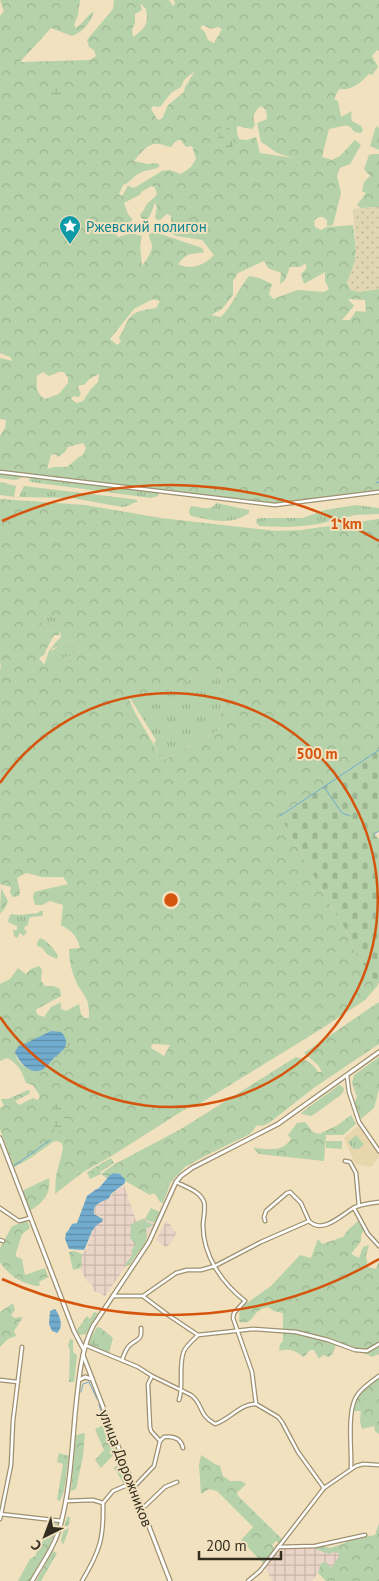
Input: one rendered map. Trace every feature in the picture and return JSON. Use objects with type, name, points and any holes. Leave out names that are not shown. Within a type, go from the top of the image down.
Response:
[{"type":"main road","points":[[32,1581],[52,1548],[62,1522],[66,1501],[78,1380],[87,1339],[93,1326],[152,1235],[176,1182],[192,1168],[278,1124],[379,1052]]},
{"type":"main road","name":"улица Дорожников","points":[[0,1138],[74,1331],[78,1337],[92,1379],[170,1581]]},
{"type":"main road","points":[[78,1337],[83,1340],[87,1339]]},
{"type":"main road","points":[[78,1380],[92,1379]]},
{"type":"street","points":[[0,472],[275,505],[379,492]]},
{"type":"street","points":[[347,1075],[349,1092],[359,1122],[379,1149]]},
{"type":"street","points":[[345,1161],[350,1162],[356,1173],[359,1206]]},
{"type":"street","points":[[176,1182],[191,1189],[204,1203],[203,1225],[209,1255],[223,1280],[245,1301],[232,1318],[252,1372],[256,1404]]},
{"type":"street","points":[[265,1221],[266,1212],[290,1192],[301,1203],[309,1221],[313,1225],[320,1226],[338,1219],[354,1208],[379,1202]]},
{"type":"street","points":[[0,1208],[19,1221],[30,1218]]},
{"type":"street","points":[[354,1208],[368,1234],[379,1246]]},
{"type":"street","points":[[143,1296],[176,1272],[181,1270],[201,1270],[215,1266],[261,1242],[309,1221]]},
{"type":"street","points":[[113,1296],[143,1296],[198,1335],[253,1329],[296,1332],[328,1340],[355,1350],[367,1351],[379,1344]]},
{"type":"street","points":[[122,1360],[128,1347],[139,1340],[142,1334],[141,1328]]},
{"type":"street","points":[[179,1400],[183,1356],[185,1350],[198,1335]]},
{"type":"street","points":[[85,1345],[138,1367],[197,1399],[207,1419],[215,1424],[252,1403],[256,1404],[282,1422],[298,1452],[324,1488]]},
{"type":"street","points":[[0,1519],[10,1464],[22,1347]]},
{"type":"street","points":[[152,1376],[148,1384],[150,1427],[151,1431],[160,1441]]},
{"type":"street","points":[[351,1468],[352,1442],[349,1418],[357,1395],[379,1376]]},
{"type":"street","points":[[0,1380],[18,1382]]},
{"type":"street","points":[[134,1488],[154,1466],[160,1441],[164,1436],[175,1437],[183,1448]]},
{"type":"street","points":[[248,1581],[260,1571],[324,1488],[351,1468],[363,1464],[379,1465]]},
{"type":"street","points":[[142,1510],[165,1487],[177,1482]]},
{"type":"street","points":[[82,1581],[101,1543],[103,1503],[113,1491],[132,1483]]},
{"type":"street","points":[[66,1501],[93,1500],[103,1503]]},
{"type":"street","points":[[1,1514],[62,1522]]},
{"type":"street","points":[[277,1548],[321,1545],[365,1535]]},
{"type":"shaded area","points":[[358,1126],[379,1155],[371,1167],[355,1164],[344,1138]]},
{"type":"shaded area","points":[[124,1185],[136,1221],[143,1218],[155,1224],[105,1296],[94,1291],[92,1284],[88,1283],[81,1270],[82,1254],[87,1248],[91,1234],[97,1224],[102,1222],[103,1219],[101,1216],[94,1214],[95,1207],[98,1203],[110,1198],[111,1195]]},
{"type":"shaded area","points":[[167,1220],[176,1233],[171,1243],[166,1247],[156,1240]]},
{"type":"shaded area","points":[[312,1548],[329,1554],[339,1553],[339,1558],[331,1569],[321,1563],[318,1573],[312,1581],[272,1581],[265,1567],[278,1549]]},
{"type":"green space","points":[[0,0],[80,0],[78,15],[74,25],[76,28],[94,11],[89,23],[72,36],[51,28],[20,62],[90,60],[96,56],[94,50],[89,47],[87,40],[113,9],[114,0],[169,0],[173,6],[175,4],[174,0],[379,0],[379,52],[378,49],[372,56],[378,67],[372,75],[369,74],[356,86],[348,89],[339,89],[334,99],[338,101],[341,117],[352,111],[352,121],[361,126],[363,130],[361,133],[355,132],[349,126],[329,129],[322,157],[332,160],[340,156],[355,140],[361,145],[350,164],[340,168],[337,176],[341,193],[333,225],[327,226],[327,220],[323,217],[318,217],[314,221],[315,227],[321,230],[327,227],[353,225],[356,251],[355,261],[347,283],[351,290],[358,292],[379,289],[379,491],[274,504],[0,471],[0,436],[5,428],[6,420],[0,419],[0,358],[13,361],[10,357],[0,353],[0,16],[4,11]],"holes":[[[140,3],[146,9],[147,18],[143,28],[133,37],[132,30],[135,23],[135,14],[142,10]],[[203,25],[211,29],[218,27],[222,29],[214,43],[208,40],[205,32],[200,28]],[[195,71],[184,92],[168,105],[163,117],[160,120],[157,119],[151,109],[153,106],[161,106],[171,93],[181,87],[184,80]],[[261,106],[266,110],[267,119],[257,123],[261,142],[277,153],[293,158],[260,153],[256,137],[247,140],[239,139],[237,126],[252,129],[255,125],[255,112]],[[180,139],[186,147],[192,146],[196,159],[191,167],[181,174],[170,170],[162,171],[134,188],[128,186],[122,196],[119,194],[123,185],[138,174],[160,166],[157,163],[148,164],[134,161],[151,145],[160,144],[171,147]],[[152,186],[157,194],[141,213],[140,216],[145,222],[155,203],[157,207],[155,217],[157,220],[160,220],[167,214],[171,216],[171,224],[167,230],[176,236],[202,240],[214,255],[206,262],[197,266],[183,266],[178,264],[190,254],[204,252],[202,248],[155,232],[149,234],[152,249],[142,266],[140,244],[142,236],[131,233],[118,237],[113,231],[133,220],[128,214],[124,203],[141,194],[141,192]],[[264,261],[268,268],[281,273],[280,284],[285,280],[290,267],[300,267],[306,263],[306,269],[301,274],[304,284],[325,272],[325,281],[329,289],[324,292],[297,290],[273,299],[269,294],[272,284],[249,276],[221,317],[211,315],[222,309],[233,295],[233,281],[238,273]],[[153,299],[160,301],[156,308],[140,311],[130,318],[119,337],[121,342],[117,345],[110,339],[134,309]],[[348,299],[365,300],[366,312],[356,311],[350,320],[342,320],[354,306]],[[43,372],[49,376],[64,372],[68,378],[68,383],[59,394],[45,399],[38,392],[37,376]],[[99,374],[98,382],[83,401],[77,403],[71,398],[74,396],[79,397],[81,394],[78,387],[84,385],[89,379]],[[83,443],[86,448],[83,455],[67,467],[47,469],[51,455],[55,454],[58,457],[68,447]]]},
{"type":"green space","points":[[64,87],[67,94],[62,101],[38,94],[51,88]]},
{"type":"green space","points":[[224,125],[228,126],[233,132],[233,147],[228,153],[221,145],[219,139],[220,128]]},
{"type":"green space","points":[[376,126],[379,128],[379,150],[370,146]]},
{"type":"green space","points":[[379,154],[379,207],[361,208],[357,205],[366,193],[362,191],[364,182],[370,176],[364,169],[369,155]]},
{"type":"green space","points":[[0,473],[23,477],[15,480],[0,478]]},
{"type":"green space","points":[[30,478],[159,493],[158,496],[151,498],[31,482]]},
{"type":"green space","points":[[0,482],[16,486],[14,497],[0,495]]},
{"type":"green space","points":[[24,486],[132,499],[137,500],[137,502],[122,507],[72,498],[19,497]]},
{"type":"green space","points":[[0,499],[85,505],[161,518],[276,531],[301,530],[379,519],[379,750],[280,816],[345,928],[356,954],[378,985],[365,1000],[321,1029],[83,1172],[55,1194],[56,1176],[63,1149],[62,1143],[53,1142],[14,1167],[0,1129],[0,1108],[4,1106],[1,1099],[8,1099],[28,1090],[30,1091],[29,1094],[15,1101],[19,1105],[33,1098],[38,1100],[40,1096],[33,1085],[26,1083],[14,1063],[7,1058],[0,1061],[0,984],[10,979],[18,968],[26,974],[31,969],[39,966],[42,970],[41,981],[45,986],[53,986],[60,989],[61,996],[37,1009],[38,1015],[44,1017],[51,1007],[61,1002],[61,1009],[66,1011],[79,1004],[81,1014],[84,1018],[89,1018],[89,1008],[71,967],[69,949],[80,948],[74,934],[61,925],[63,905],[50,901],[42,905],[35,905],[33,898],[34,892],[68,884],[63,877],[42,877],[26,873],[17,878],[20,891],[19,896],[13,897],[10,893],[11,887],[0,884]],"holes":[[[51,616],[58,619],[60,623],[53,630],[43,631],[40,627],[45,618]],[[60,631],[61,637],[49,651],[44,665],[39,658],[45,654],[54,635],[59,635]],[[68,640],[75,643],[80,650],[74,656],[61,658],[59,664],[53,665],[49,661],[53,648],[59,647]],[[213,668],[220,670],[223,703],[217,731],[166,759],[159,756],[129,699],[145,692],[157,696]],[[51,1031],[34,1071],[20,1063],[16,1055],[35,1039]],[[152,1044],[170,1045],[164,1056],[151,1048]]]},
{"type":"green space","points":[[216,503],[249,510],[249,513],[235,520],[228,521],[206,519],[189,514],[191,506],[208,508]]},
{"type":"green space","points":[[356,505],[379,508],[379,514],[355,515],[303,526],[259,526],[256,522],[257,519],[261,518],[303,518],[325,510]]},
{"type":"green space","points":[[51,616],[58,619],[60,623],[53,630],[43,631],[40,627],[45,618]]},
{"type":"green space","points":[[68,640],[75,643],[80,650],[75,657],[66,658],[59,664],[53,665],[49,661],[50,653]]},
{"type":"green space","points":[[213,668],[220,669],[223,703],[217,731],[166,759],[159,756],[153,741],[155,743],[156,740],[130,698],[145,692],[157,696]]},
{"type":"green space","points":[[379,750],[379,831],[374,834],[379,839],[379,983],[377,984],[356,954],[345,928],[280,816]]},
{"type":"green space","points":[[1,888],[8,901],[0,914]]},
{"type":"green space","points":[[43,911],[43,915],[29,918],[28,925],[25,926],[24,930],[27,931],[24,936],[20,933],[17,938],[14,936],[13,930],[17,930],[17,926],[8,922],[11,914],[19,915],[38,913]]},
{"type":"green space","points":[[40,938],[53,948],[58,956],[57,959],[48,955],[41,947],[37,946]]},
{"type":"green space","points":[[379,1002],[379,1044],[315,1087],[269,1123],[262,1126],[257,1125],[250,1134],[185,1167],[171,1182],[150,1195],[125,1181],[119,1174],[114,1173],[108,1179],[101,1174],[115,1164],[181,1129],[296,1057],[309,1062],[318,1072],[322,1072],[318,1065],[304,1053]]},
{"type":"green space","points":[[60,1027],[77,1037],[47,1068],[43,1070],[49,1063],[48,1032],[18,1047],[15,1052],[19,1044],[49,1029]]},
{"type":"green space","points":[[379,1057],[379,1089],[374,1108],[361,1119],[354,1103],[357,1097],[352,1083],[354,1075]]},
{"type":"green space","points":[[39,1081],[50,1092],[58,1095],[68,1111],[65,1130],[54,1131],[55,1109]]},
{"type":"green space","points":[[339,1085],[344,1090],[341,1095],[311,1116],[301,1113]]},
{"type":"green space","points":[[351,1115],[356,1124],[343,1135],[326,1135],[324,1161],[259,1154],[253,1148],[273,1149],[283,1147],[291,1139],[288,1135],[297,1123],[305,1122],[313,1132],[319,1134],[338,1125]]},
{"type":"green space","points":[[356,1135],[364,1144],[359,1149],[353,1149],[348,1142]]},
{"type":"green space","points":[[326,1141],[342,1141],[342,1149],[326,1148]]},
{"type":"green space","points":[[111,1158],[114,1163],[100,1172],[101,1174],[90,1179],[87,1172]]},
{"type":"green space","points":[[49,1178],[49,1189],[45,1198],[30,1211],[22,1191]]},
{"type":"green space","points":[[171,1182],[163,1203],[160,1202],[155,1194],[152,1193]]},
{"type":"green space","points":[[151,1208],[160,1212],[154,1223],[145,1219]]},
{"type":"green space","points":[[143,1219],[153,1225],[146,1229],[147,1238],[145,1243],[130,1264],[124,1266],[133,1254],[131,1252],[135,1244],[130,1238],[131,1224]]},
{"type":"green space","points":[[27,1221],[30,1228],[22,1234],[15,1256],[22,1259],[25,1275],[45,1268],[48,1277],[39,1282],[40,1286],[34,1286],[17,1279],[0,1262],[0,1248],[12,1226]]},
{"type":"green space","points":[[358,1221],[364,1230],[361,1235],[361,1241],[351,1254],[359,1258],[363,1247],[369,1245],[366,1256],[368,1267],[376,1269],[379,1261],[379,1354],[372,1357],[336,1345],[329,1357],[323,1355],[319,1359],[314,1350],[310,1350],[304,1357],[292,1350],[279,1351],[280,1344],[283,1341],[283,1313],[268,1307],[257,1312],[250,1321],[239,1322],[240,1308],[271,1286],[300,1255],[311,1258],[318,1239],[322,1244],[343,1237]]},
{"type":"green space","points":[[74,1251],[82,1254],[81,1268],[73,1270],[69,1252]]},
{"type":"green space","points":[[13,1303],[15,1310],[11,1315],[14,1318],[23,1317],[14,1331],[16,1336],[8,1339],[0,1347],[0,1312]]},
{"type":"green space","points":[[94,1312],[98,1313],[86,1334],[80,1335],[76,1331],[87,1316],[90,1319]]},
{"type":"green space","points":[[97,1327],[113,1338],[109,1353],[89,1346],[90,1339]]},
{"type":"green space","points":[[96,1334],[100,1334],[104,1346],[102,1349],[95,1347],[91,1343]]},
{"type":"green space","points":[[70,1339],[73,1340],[73,1352],[77,1355],[74,1382],[69,1382],[70,1350],[68,1346]]},
{"type":"green space","points":[[379,1378],[379,1434],[375,1431],[374,1426],[362,1429],[360,1421],[361,1411],[353,1411],[358,1395]]},
{"type":"green space","points":[[106,1424],[117,1451],[101,1468],[95,1460],[104,1450],[95,1429]]},
{"type":"green space","points":[[85,1433],[83,1456],[76,1489],[71,1491],[76,1435]]},
{"type":"green space","points":[[117,1451],[128,1482],[124,1484],[114,1468],[119,1463],[115,1453]]},
{"type":"green space","points":[[59,1453],[69,1456],[64,1491],[60,1501],[57,1500],[63,1464],[57,1462]]},
{"type":"green space","points":[[201,1455],[220,1466],[223,1476],[230,1481],[241,1481],[246,1484],[237,1493],[239,1497],[282,1539],[279,1544],[276,1541],[272,1545],[275,1549],[263,1563],[241,1540],[253,1527],[217,1491],[209,1489],[201,1494],[199,1465]]},
{"type":"green space","points":[[67,1517],[70,1517],[68,1532],[63,1545],[61,1540]]},
{"type":"green space","points":[[53,1522],[58,1523],[49,1547],[29,1581],[18,1581],[30,1559],[35,1556]]},
{"type":"green space","points":[[379,1523],[379,1581],[326,1581],[318,1573],[321,1563],[326,1562],[331,1568],[339,1553],[329,1554],[313,1548],[324,1546],[330,1548],[345,1543],[347,1540],[375,1535]]},
{"type":"green space","points":[[53,1551],[57,1553],[41,1581],[36,1581]]},
{"type":"sand","points":[[379,207],[379,289],[358,292],[351,290],[347,283],[355,261],[356,251],[353,209]]},
{"type":"water","points":[[51,1031],[61,1032],[65,1037],[66,1045],[63,1050],[42,1070],[33,1071],[25,1067],[15,1052],[18,1047]]},
{"type":"water","points":[[114,1173],[120,1174],[125,1179],[125,1183],[95,1208],[94,1214],[103,1219],[102,1222],[93,1230],[84,1250],[69,1249],[65,1239],[66,1233],[72,1224],[77,1223],[87,1196],[99,1188]]},
{"type":"water","points":[[55,1309],[61,1321],[57,1333],[52,1331],[49,1324],[50,1311]]},
{"type":"waterway","points":[[280,816],[379,750]]},
{"type":"waterway","points":[[324,787],[342,813],[350,816]]},
{"type":"waterway","points":[[374,834],[379,831]]},
{"type":"waterway","points":[[14,1166],[50,1140]]},
{"type":"waterway","points":[[81,1392],[83,1384],[89,1382],[97,1399]]},
{"type":"waterway","points":[[99,1405],[103,1417]]},
{"type":"place","name":"Ржевский полигон","points":[[70,245]]}]
